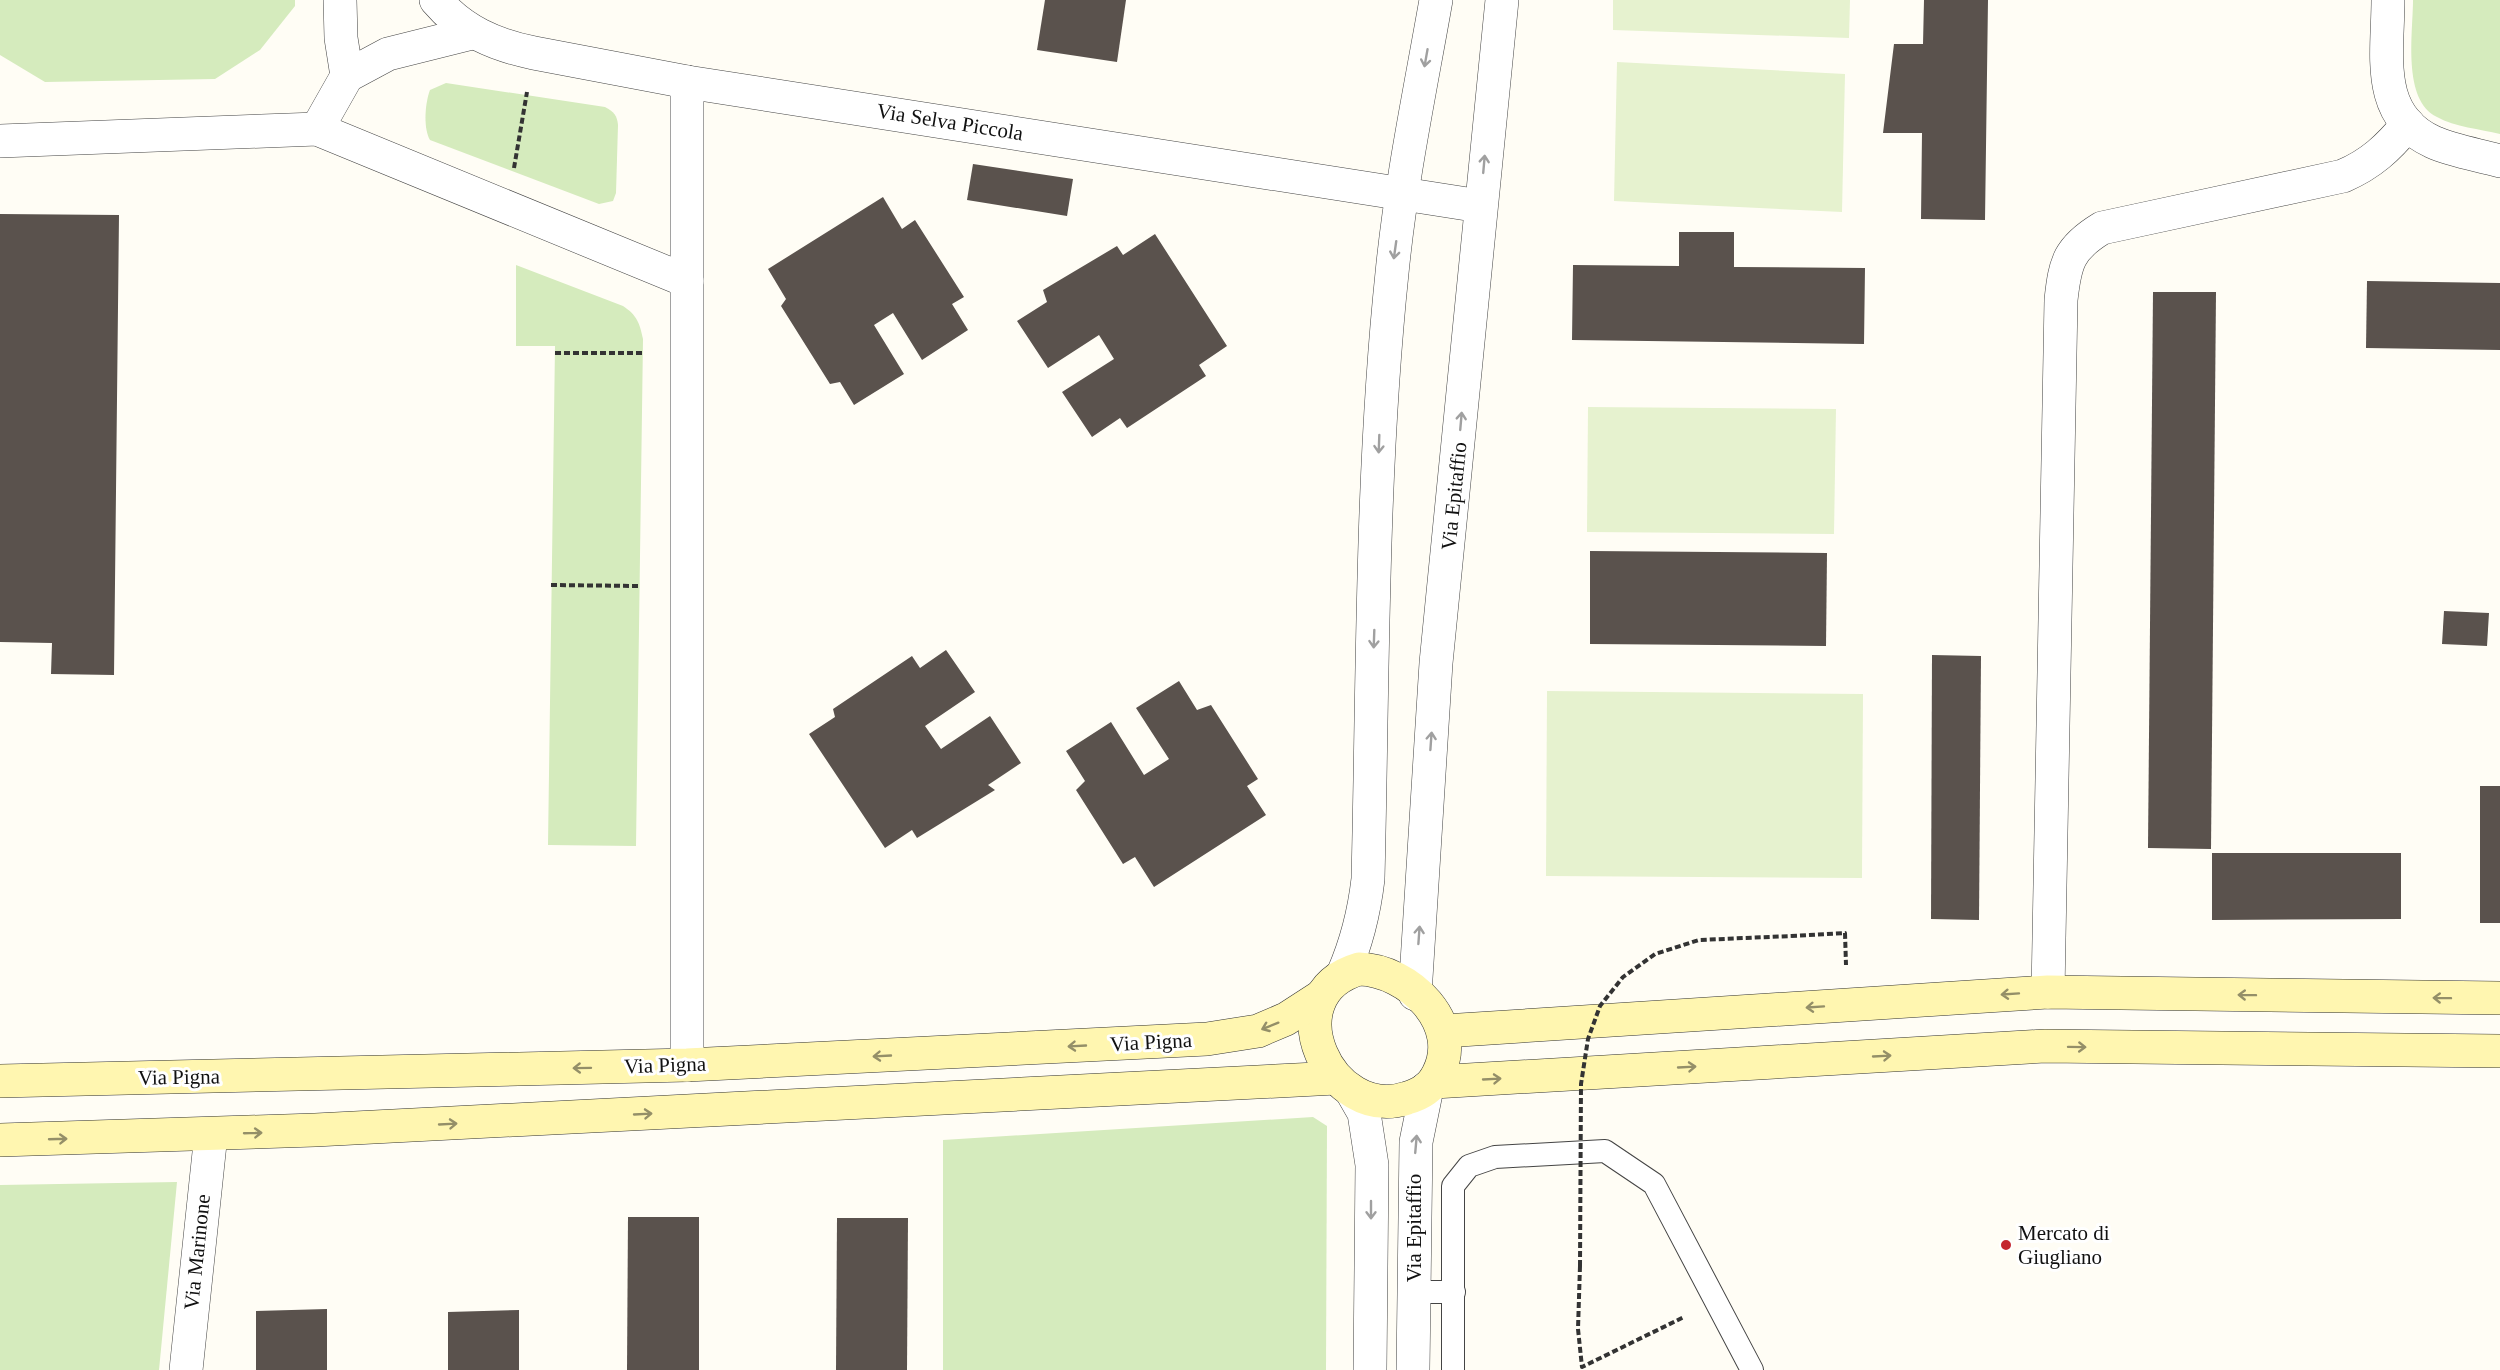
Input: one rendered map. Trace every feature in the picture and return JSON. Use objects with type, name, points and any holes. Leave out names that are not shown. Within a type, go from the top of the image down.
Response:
[{"type":"main road","points":[[1332,986],[1359,969],[1374,969],[1389,975],[1427,1002],[1444,1031],[2048,992],[2500,998]]},
{"type":"main road","name":"Via Pigna","points":[[0,1081],[687,1065],[1207,1039],[1258,1031],[1286,1019],[1332,986]]},
{"type":"main road","name":"Via Epitaffio","points":[[1332,986],[1317,1002],[1314,1035],[1344,1085]]},
{"type":"main road","name":"Via Epitaffio","points":[[1431,1085],[1442,1067],[1445,1050],[1444,1031]]},
{"type":"main road","points":[[0,1140],[211,1134],[1344,1085],[1380,1102],[1400,1101],[1421,1094],[1431,1085],[2045,1046],[2500,1051]]},
{"type":"street","points":[[340,0],[341,38],[347,76]]},
{"type":"street","name":"Via Selva Piccola","points":[[436,0],[472,33],[512,49],[687,82],[1480,206]]},
{"type":"street","name":"Via Epitaffio","points":[[1332,986],[1358,942],[1365,910],[1368,879],[1380,403],[1392,271],[1402,193],[1436,0]]},
{"type":"street","name":"Via Epitaffio","points":[[1415,994],[1436,663],[1502,0]]},
{"type":"street","points":[[2388,0],[2387,80],[2391,99],[2408,124],[2434,143],[2500,160]]},
{"type":"street","points":[[317,129],[347,76],[388,54],[472,33]]},
{"type":"street","points":[[687,82],[687,1065]]},
{"type":"street","points":[[2048,992],[2061,300],[2069,257],[2083,240],[2103,228],[2343,176],[2363,167],[2383,153],[2408,124]]},
{"type":"street","points":[[0,141],[317,129],[687,281]]},
{"type":"street","name":"Via Epitaffio","points":[[1344,1085],[1364,1113],[1372,1165],[1370,1370]]},
{"type":"street","name":"Via Epitaffio","points":[[1413,1370],[1416,1142],[1419,1116],[1431,1085]]},
{"type":"street","name":"Via Marinone","points":[[186,1370],[211,1134]]},
{"type":"lane","points":[[1454,1370],[1453,1186],[1469,1166],[1494,1157],[1605,1150],[1654,1184],[1752,1370]]},
{"type":"lane","points":[[1414,1292],[1454,1292]]},
{"type":"path","points":[[505,206],[534,53]]},
{"type":"path","points":[[555,353],[643,353]]},
{"type":"path","points":[[551,585],[639,586]]},
{"type":"path","points":[[1716,1302],[1582,1367],[1578,1329],[1581,1084],[1588,1040],[1600,1006],[1623,977],[1655,954],[1699,940],[1845,933]]},
{"type":"green space","points":[[0,0],[295,0],[295,6],[260,50],[215,79],[45,82],[0,55]]},
{"type":"green space","points":[[1613,0],[1850,0],[1849,38],[1613,30]]},
{"type":"green space","points":[[2413,0],[2500,0],[2500,134],[2452,123],[2437,117],[2426,108],[2418,96],[2414,81],[2411,47]]},
{"type":"green space","points":[[1617,62],[1845,74],[1842,212],[1614,201]]},
{"type":"green space","points":[[446,83],[605,107],[611,111],[616,116],[618,125],[616,193],[613,201],[599,204],[430,140],[426,122],[428,95],[430,90]]},
{"type":"green space","points":[[516,265],[623,306],[632,313],[641,329],[643,339],[636,846],[548,845],[555,346],[516,346]]},
{"type":"green space","points":[[1588,407],[1836,409],[1834,534],[1587,532]]},
{"type":"green space","points":[[1547,691],[1863,694],[1862,878],[1546,876]]},
{"type":"green space","points":[[1313,1117],[1327,1126],[1326,1370],[943,1370],[943,1140]]},
{"type":"green space","points":[[177,1182],[159,1370],[0,1370],[0,1185]]},
{"type":"building","points":[[1045,0],[1126,0],[1117,62],[1037,50]]},
{"type":"building","points":[[1924,0],[1988,0],[1985,220],[1921,219],[1922,133],[1883,133],[1894,44],[1923,44]]},
{"type":"building","points":[[973,164],[1073,179],[1067,216],[967,200]]},
{"type":"building","points":[[883,197],[902,229],[915,220],[964,297],[952,304],[968,330],[922,360],[893,313],[874,325],[904,374],[854,405],[840,382],[830,384],[781,306],[786,299],[768,269]]},
{"type":"building","points":[[0,214],[119,215],[114,675],[51,674],[52,643],[0,642]]},
{"type":"building","points":[[1679,232],[1734,232],[1734,267],[1865,268],[1864,344],[1572,340],[1573,265],[1679,266]]},
{"type":"building","points":[[1155,234],[1227,346],[1199,365],[1206,376],[1127,428],[1120,418],[1092,437],[1062,392],[1114,359],[1099,335],[1048,368],[1017,321],[1047,302],[1043,290],[1117,246],[1123,255]]},
{"type":"building","points":[[2367,281],[2500,283],[2500,350],[2366,348]]},
{"type":"building","points":[[2153,292],[2216,292],[2211,849],[2148,848]]},
{"type":"building","points":[[1590,551],[1827,553],[1826,646],[1590,644]]},
{"type":"building","points":[[2444,611],[2489,613],[2487,646],[2442,644]]},
{"type":"building","points":[[946,650],[975,692],[925,726],[941,749],[990,716],[1021,763],[988,785],[995,790],[917,838],[912,830],[885,848],[809,734],[835,717],[833,709],[912,656],[920,668]]},
{"type":"building","points":[[1932,655],[1981,656],[1979,920],[1931,919]]},
{"type":"building","points":[[1179,681],[1197,710],[1211,705],[1258,779],[1247,786],[1266,815],[1154,887],[1135,857],[1123,864],[1076,790],[1085,781],[1066,751],[1111,722],[1144,775],[1169,759],[1136,708]]},
{"type":"building","points":[[2480,786],[2500,786],[2500,923],[2480,923]]},
{"type":"building","points":[[2212,853],[2401,853],[2401,919],[2212,920]]},
{"type":"building","points":[[628,1217],[699,1217],[699,1370],[627,1370]]},
{"type":"building","points":[[837,1218],[908,1218],[907,1370],[836,1370]]},
{"type":"building","points":[[327,1309],[327,1370],[256,1370],[256,1311]]},
{"type":"building","points":[[519,1310],[519,1370],[448,1370],[448,1312]]},
{"type":"place","name":"Mercato di Giugliano","points":[[2006,1245]]}]
